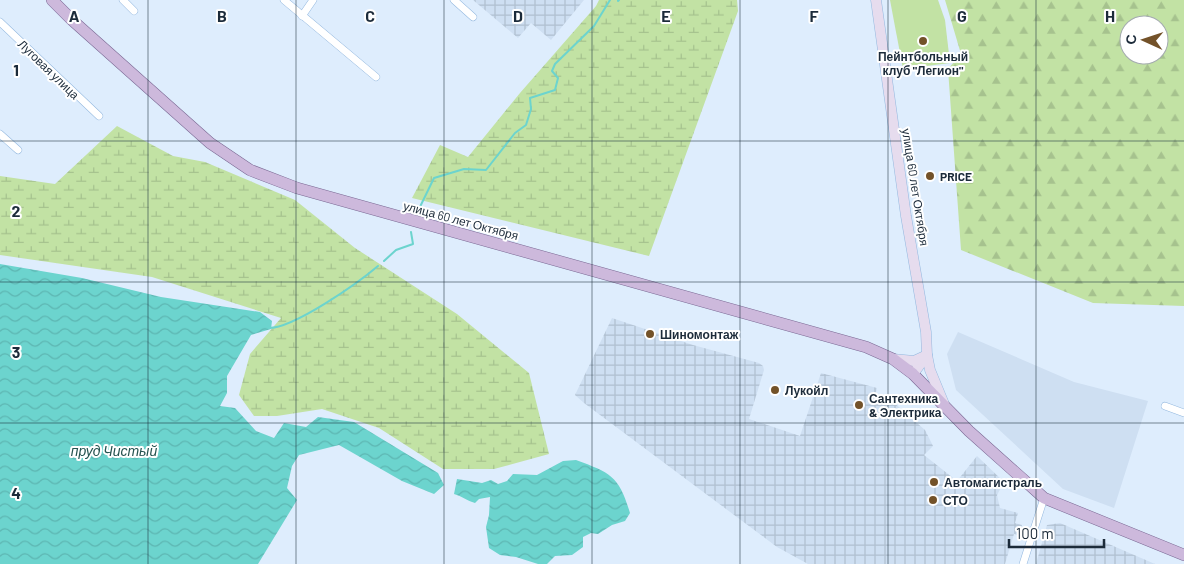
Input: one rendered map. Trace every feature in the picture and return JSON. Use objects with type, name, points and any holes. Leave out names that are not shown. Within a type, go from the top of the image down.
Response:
[{"type":"main road","name":"улица 60 лет Октября","points":[[52,0],[210,143],[250,170],[297,188],[866,347],[892,359],[913,374],[970,432],[1044,498],[1184,555]]},
{"type":"street","points":[[123,0],[134,11]]},
{"type":"street","points":[[284,0],[376,77]]},
{"type":"street","points":[[302,16],[313,0]]},
{"type":"street","points":[[454,0],[473,17]]},
{"type":"street","name":"улица 60 лет Октября","points":[[876,0],[906,216],[926,332],[927,355],[930,370],[946,407]]},
{"type":"street","name":"Луговая улица","points":[[0,22],[99,116]]},
{"type":"street","points":[[0,134],[18,150]]},
{"type":"street","points":[[892,359],[914,362],[927,355]]},
{"type":"street","points":[[913,374],[927,355]]},
{"type":"street","points":[[1165,406],[1184,414]]},
{"type":"street","points":[[1023,564],[1044,498]]},
{"type":"shaded area","points":[[473,0],[584,0],[551,40],[531,23],[518,38]]},
{"type":"shaded area","points":[[612,318],[693,345],[759,363],[763,366],[764,370],[749,419],[800,436],[821,373],[877,388],[875,397],[891,400],[925,430],[933,446],[924,455],[957,481],[977,456],[1004,482],[997,495],[1000,508],[1018,513],[1015,523],[1022,525],[1019,535],[1014,534],[1005,564],[808,564],[777,547],[575,395]]},
{"type":"shaded area","points":[[958,332],[1074,382],[1148,401],[1114,508],[1063,489],[956,390],[947,354]]},
{"type":"shaded area","points":[[1060,523],[1155,564],[1036,564],[1047,525]]},
{"type":"green space","points":[[599,0],[737,0],[738,11],[649,256],[412,198],[440,145],[468,157],[520,93],[596,6]]},
{"type":"green space","name":"Пейнтбольный клуб \"Легион\"","points":[[890,0],[938,0],[945,20],[950,63],[903,69]]},
{"type":"green space","points":[[945,0],[1184,0],[1184,306],[1093,303],[961,250],[948,69],[961,54]]},
{"type":"green space","points":[[117,126],[173,156],[205,162],[295,200],[355,248],[457,314],[529,373],[549,454],[494,469],[443,469],[379,428],[322,409],[277,416],[254,416],[239,395],[250,354],[281,318],[152,277],[0,255],[0,176],[55,184]]},
{"type":"water","name":"пруд Чистый","points":[[0,264],[82,278],[161,297],[260,312],[272,321],[271,329],[251,335],[227,376],[227,393],[220,406],[235,408],[256,431],[274,438],[284,423],[306,427],[318,417],[354,422],[438,473],[444,485],[434,494],[402,481],[339,445],[299,455],[292,466],[287,488],[297,500],[258,564],[0,564]]},
{"type":"water","points":[[576,460],[606,473],[612,478],[622,491],[630,513],[625,521],[612,525],[598,534],[591,533],[583,537],[583,547],[572,555],[555,556],[547,564],[538,564],[516,557],[500,555],[489,548],[486,527],[490,497],[479,499],[475,503],[454,494],[457,479],[482,483],[491,480],[498,484],[507,481],[513,474],[537,475],[563,461]]},
{"type":"waterway","points":[[417,213],[434,178],[464,169],[486,170],[515,133],[526,125],[531,109],[530,98],[555,90],[558,78],[552,71],[555,64],[594,26],[610,0]]},
{"type":"waterway","points":[[384,261],[396,250],[413,244],[411,232]]},
{"type":"waterway","points":[[269,328],[294,321],[309,313],[356,283],[378,266]]},
{"type":"place","name":"Пейнтбольный клуб \"Легион\"","points":[[923,41]]},
{"type":"place","name":"PRICE","points":[[930,176]]},
{"type":"place","name":"Шиномонтаж","points":[[650,334]]},
{"type":"place","name":"Лукойл","points":[[775,390]]},
{"type":"place","name":"Сантехника & Электрика","points":[[859,405]]},
{"type":"place","name":"Автомагистраль","points":[[934,482]]},
{"type":"place","name":"СТО","points":[[933,500]]}]
